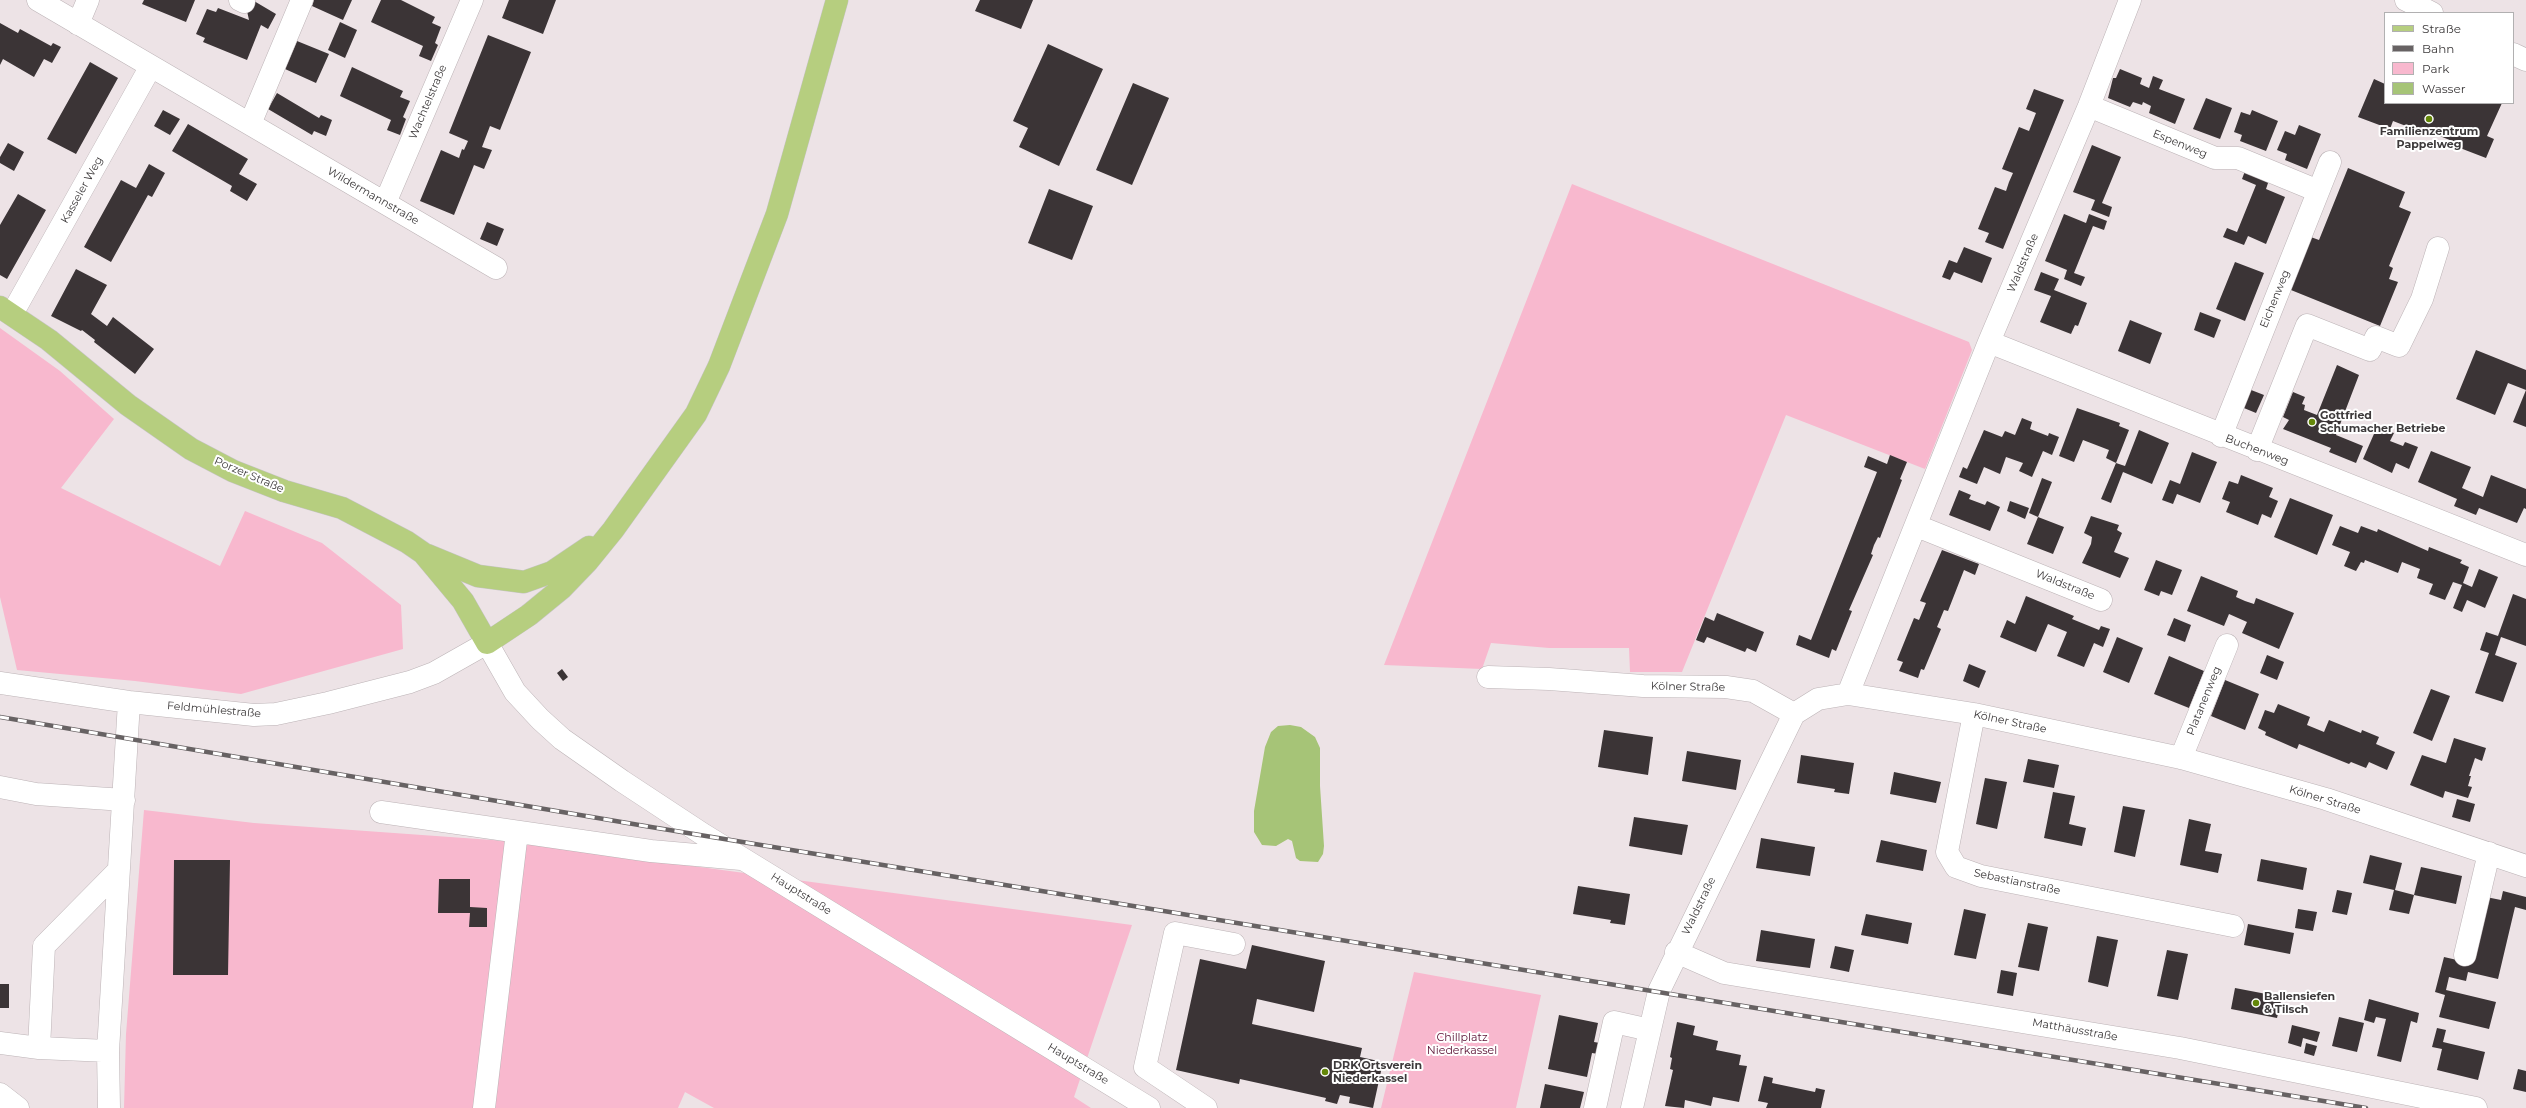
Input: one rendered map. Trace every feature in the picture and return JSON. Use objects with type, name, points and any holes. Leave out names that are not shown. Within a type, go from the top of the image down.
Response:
[{"type":"main road","points":[[487,643],[529,615],[562,588],[613,530],[696,414],[719,366],[777,214],[837,0]]},
{"type":"main road","name":"Porzer Straße","points":[[6,310],[49,340],[116,395],[191,449],[234,471],[284,491],[342,508],[407,542],[423,553],[463,601],[487,643]]},
{"type":"main road","points":[[423,553],[478,576],[524,582],[552,572],[613,530]]},
{"type":"street","name":"Wildermannstraße","points":[[38,0],[496,268]]},
{"type":"street","points":[[78,24],[88,0]]},
{"type":"street","points":[[250,124],[302,0]]},
{"type":"street","name":"Wachtelstraße","points":[[385,203],[472,0]]},
{"type":"street","name":"Waldstraße","points":[[1848,694],[1917,526],[1989,342],[2089,106],[2130,0]]},
{"type":"street","points":[[2406,0],[2430,12]]},
{"type":"street","points":[[2514,54],[2526,60]]},
{"type":"street","name":"Kasseler Weg","points":[[6,310],[151,66]]},
{"type":"street","name":"Espenweg","points":[[2089,106],[2215,158],[2238,158],[2318,190]]},
{"type":"street","name":"Eichenweg","points":[[2221,436],[2330,162]]},
{"type":"street","points":[[2257,450],[2307,326],[2370,350],[2376,337],[2399,346],[2422,299],[2438,248]]},
{"type":"street","name":"Buchenweg","points":[[1989,342],[2221,436],[2526,555]]},
{"type":"street","name":"Waldstraße","points":[[1917,526],[2101,600]]},
{"type":"street","name":"Feldmühlestraße","points":[[0,684],[129,702],[254,714],[276,714],[381,691],[425,677],[487,643]]},
{"type":"street","name":"Hauptstraße","points":[[487,643],[515,692],[540,719],[562,739],[622,781],[744,859],[1149,1108]]},
{"type":"street","name":"Platanenweg","points":[[2181,758],[2227,645]]},
{"type":"street","name":"Kölner Straße","points":[[1488,677],[1549,679],[1643,686],[1726,687],[1753,691],[1794,714],[1818,699],[1848,694],[1974,714],[2181,758],[2326,799],[2526,866]]},
{"type":"street","points":[[109,1108],[108,1051],[118,871],[124,800],[126,726],[129,702]]},
{"type":"street","name":"Waldstraße","points":[[1632,1108],[1659,991],[1676,952],[1794,714]]},
{"type":"street","name":"Sebastianstraße","points":[[1974,714],[1947,852],[1956,867],[1981,876],[2233,926]]},
{"type":"street","points":[[0,787],[36,794],[124,800]]},
{"type":"street","points":[[382,812],[651,851],[744,859]]},
{"type":"street","points":[[484,1108],[517,832]]},
{"type":"street","points":[[2465,955],[2489,854]]},
{"type":"street","points":[[39,1048],[44,946],[118,871]]},
{"type":"street","points":[[1206,1108],[1145,1067],[1175,933],[1234,944]]},
{"type":"street","name":"Matthäusstraße","points":[[1676,952],[1724,973],[2180,1048],[2476,1108]]},
{"type":"street","points":[[1595,1108],[1614,1022],[1650,1030]]},
{"type":"street","points":[[0,1043],[39,1048],[108,1051]]},
{"type":"street","points":[[0,1094],[18,1108]]},
{"type":"green space","points":[[1572,184],[1969,342],[1972,350],[1925,469],[1786,415],[1682,672],[1630,672],[1629,648],[1549,648],[1491,643],[1482,669],[1384,665]]},
{"type":"green space","points":[[0,328],[60,371],[114,419],[61,488],[220,566],[245,511],[322,543],[401,605],[403,649],[241,694],[135,681],[17,670],[0,597]]},
{"type":"green space","points":[[144,810],[254,823],[506,841],[1132,925],[1074,1097],[1091,1108],[714,1108],[685,1092],[678,1108],[124,1108],[126,1034]]},
{"type":"green space","name":"Chillplatz Niederkassel","points":[[1414,972],[1541,995],[1516,1108],[1381,1108]]},
{"type":"water","points":[[1290,725],[1301,727],[1315,737],[1320,748],[1320,786],[1324,846],[1323,854],[1318,862],[1300,861],[1296,858],[1292,841],[1288,839],[1276,846],[1262,845],[1254,832],[1254,811],[1265,747],[1271,732],[1278,726]]},
{"type":"building","points":[[144,0],[195,0],[186,22],[142,4]]},
{"type":"building","points":[[314,0],[352,0],[343,20],[312,6]]},
{"type":"building","points":[[381,0],[401,0],[435,17],[432,23],[441,27],[435,43],[438,45],[431,61],[419,56],[423,46],[371,22]]},
{"type":"building","points":[[509,0],[556,0],[543,34],[502,18]]},
{"type":"building","points":[[980,0],[1033,0],[1021,29],[975,11]]},
{"type":"building","points":[[254,1],[276,14],[268,29],[261,25],[247,60],[203,42],[205,38],[196,34],[207,9],[216,12],[218,8],[249,20],[247,11]]},
{"type":"building","points":[[340,22],[357,30],[345,58],[328,50]]},
{"type":"building","points":[[0,23],[18,33],[20,29],[51,46],[53,43],[61,47],[52,63],[44,59],[34,77],[3,59],[0,65]]},
{"type":"building","points":[[488,35],[531,52],[500,130],[490,126],[482,147],[492,150],[484,169],[474,165],[454,215],[420,201],[441,150],[459,158],[462,149],[464,150],[468,141],[449,133]]},
{"type":"building","points":[[297,41],[329,54],[316,83],[285,69]]},
{"type":"building","points":[[1048,44],[1103,69],[1059,166],[1019,147],[1028,128],[1013,121]]},
{"type":"building","points":[[90,62],[118,78],[76,154],[47,139]]},
{"type":"building","points":[[352,67],[403,91],[400,97],[410,101],[403,117],[406,119],[400,135],[387,130],[391,120],[340,96]]},
{"type":"building","points":[[2120,69],[2142,78],[2140,84],[2149,88],[2153,76],[2163,80],[2159,89],[2185,99],[2175,124],[2149,113],[2151,106],[2143,102],[2142,105],[2133,102],[2130,107],[2108,98],[2113,78],[2116,78]]},
{"type":"building","name":"Familienzentrum Pappelweg","points":[[2374,79],[2384,84],[2384,104],[2502,104],[2487,136],[2494,139],[2486,158],[2460,148],[2462,145],[2420,128],[2419,131],[2393,121],[2390,129],[2358,117]]},
{"type":"building","points":[[1133,83],[1169,98],[1132,185],[1096,170]]},
{"type":"building","points":[[2034,89],[2064,100],[2003,249],[1985,242],[1989,233],[1978,229],[1995,187],[2006,191],[2013,173],[2002,169],[2019,127],[2029,131],[2036,113],[2026,109]]},
{"type":"building","points":[[277,93],[319,118],[321,115],[332,120],[326,136],[314,131],[312,135],[268,109]]},
{"type":"building","points":[[2206,98],[2232,108],[2220,139],[2193,129]]},
{"type":"building","points":[[163,110],[180,119],[170,135],[154,126]]},
{"type":"building","points":[[2252,110],[2278,121],[2266,151],[2240,141],[2242,135],[2234,132],[2241,112],[2250,115]]},
{"type":"building","points":[[188,124],[248,159],[239,174],[257,184],[247,201],[230,191],[232,186],[172,151]]},
{"type":"building","points":[[2299,125],[2321,134],[2307,169],[2285,160],[2287,154],[2277,150],[2285,131],[2295,135]]},
{"type":"building","points":[[8,143],[24,152],[14,171],[0,163],[0,157]]},
{"type":"building","points":[[2092,145],[2121,157],[2102,203],[2112,207],[2109,217],[2091,210],[2095,200],[2073,192]]},
{"type":"building","points":[[149,164],[165,173],[152,197],[148,195],[111,262],[84,247],[121,180],[136,188]]},
{"type":"building","points":[[2348,168],[2405,192],[2399,207],[2411,212],[2389,266],[2393,268],[2389,279],[2398,282],[2380,326],[2286,288],[2308,236],[2319,240]]},
{"type":"building","points":[[2245,171],[2269,180],[2266,189],[2285,197],[2266,244],[2248,236],[2244,245],[2223,237],[2227,228],[2237,232],[2256,185],[2242,179]]},
{"type":"building","points":[[1049,189],[1093,206],[1072,260],[1028,243]]},
{"type":"building","points":[[18,194],[46,210],[7,279],[0,275],[0,225]]},
{"type":"building","points":[[2064,214],[2086,223],[2089,214],[2107,221],[2104,230],[2093,226],[2074,273],[2085,277],[2081,286],[2064,279],[2067,270],[2045,261]]},
{"type":"building","points":[[487,222],[504,229],[497,246],[480,239]]},
{"type":"building","points":[[1964,247],[1992,258],[1982,283],[1954,272],[1950,280],[1942,277],[1949,260],[1957,263]]},
{"type":"building","points":[[2235,262],[2264,273],[2245,321],[2216,309]]},
{"type":"building","points":[[76,269],[107,285],[91,314],[107,326],[113,317],[154,349],[135,374],[94,342],[95,340],[82,330],[81,331],[51,316]]},
{"type":"building","points":[[2041,272],[2059,279],[2054,290],[2087,303],[2078,326],[2075,325],[2071,334],[2040,322],[2051,296],[2034,290]]},
{"type":"building","points":[[2200,312],[2221,320],[2214,338],[2194,330]]},
{"type":"building","points":[[2130,320],[2162,333],[2150,364],[2118,351]]},
{"type":"building","points":[[2476,350],[2526,370],[2526,390],[2508,383],[2495,415],[2456,399]]},
{"type":"building","points":[[2337,365],[2359,375],[2336,435],[2363,446],[2356,463],[2329,452],[2331,448],[2283,429],[2289,420],[2283,417],[2293,392],[2305,397],[2302,404],[2305,405],[2304,410],[2317,415]]},
{"type":"building","points":[[2246,388],[2264,395],[2256,413],[2239,406]]},
{"type":"building","points":[[2526,390],[2526,427],[2513,422]]},
{"type":"building","points":[[2077,408],[2120,423],[2119,426],[2129,430],[2116,463],[2106,458],[2109,450],[2083,440],[2074,462],[2059,456]]},
{"type":"building","points":[[2022,418],[2032,422],[2030,429],[2048,436],[2049,433],[2059,437],[2052,455],[2043,451],[2032,477],[2019,471],[2023,463],[2006,457],[2000,474],[1984,467],[1977,484],[1959,477],[1963,467],[1967,469],[1984,430],[2002,437],[2005,431],[2015,435]]},
{"type":"building","points":[[2377,427],[2394,433],[2390,441],[2403,446],[2405,442],[2418,447],[2409,469],[2396,463],[2392,473],[2363,459]]},
{"type":"building","points":[[2139,430],[2169,443],[2152,484],[2123,472],[2111,503],[2101,499],[2116,463],[2125,466]]},
{"type":"building","points":[[2431,451],[2471,467],[2462,488],[2483,497],[2491,475],[2526,489],[2526,509],[2524,508],[2517,523],[2479,508],[2476,515],[2454,506],[2457,499],[2418,482]]},
{"type":"building","points":[[2192,452],[2217,462],[2200,503],[2177,494],[2173,504],[2162,500],[2170,480],[2180,484]]},
{"type":"building","points":[[1890,455],[1907,462],[1900,479],[1902,480],[1880,538],[1878,537],[1874,545],[1871,554],[1873,555],[1849,610],[1852,611],[1836,651],[1832,649],[1829,658],[1796,645],[1799,635],[1811,640],[1877,472],[1864,467],[1868,456],[1887,464]]},
{"type":"building","points":[[2241,475],[2273,488],[2269,497],[2278,501],[2271,518],[2262,514],[2258,525],[2226,512],[2230,502],[2222,499],[2229,481],[2238,484]]},
{"type":"building","points":[[2042,478],[2052,482],[2038,517],[2029,513]]},
{"type":"building","points":[[1959,490],[1971,495],[1969,499],[1985,505],[1987,501],[2000,507],[1990,531],[1949,515]]},
{"type":"building","points":[[2290,498],[2333,515],[2317,555],[2274,537]]},
{"type":"building","points":[[2010,501],[2029,508],[2025,519],[2007,511]]},
{"type":"building","points":[[2091,516],[2119,525],[2117,530],[2122,533],[2114,552],[2129,558],[2120,578],[2082,563],[2091,544],[2092,537],[2084,533]]},
{"type":"building","points":[[2038,517],[2064,527],[2053,554],[2027,544]]},
{"type":"building","points":[[2340,526],[2358,533],[2361,526],[2377,532],[2378,529],[2428,551],[2429,547],[2462,560],[2460,563],[2469,567],[2463,583],[2472,587],[2479,569],[2498,577],[2485,608],[2467,600],[2462,612],[2453,608],[2462,585],[2453,582],[2445,600],[2429,594],[2433,584],[2417,578],[2420,569],[2402,562],[2398,573],[2365,560],[2364,563],[2361,562],[2356,571],[2344,566],[2350,552],[2332,545]]},
{"type":"building","points":[[1942,550],[1979,564],[1975,575],[1964,570],[1948,611],[1944,610],[1937,627],[1941,629],[1924,670],[1921,669],[1918,678],[1899,671],[1903,662],[1897,660],[1914,618],[1919,620],[1926,603],[1920,601]]},
{"type":"building","points":[[2156,560],[2182,570],[2172,595],[2161,591],[2159,596],[2144,590]]},
{"type":"building","points":[[2201,576],[2238,591],[2236,597],[2245,601],[2254,604],[2256,598],[2294,613],[2279,649],[2242,633],[2247,622],[2229,614],[2224,626],[2187,611]]},
{"type":"building","points":[[2513,594],[2526,599],[2526,646],[2501,637],[2495,655],[2517,663],[2503,702],[2475,693],[2489,653],[2480,650],[2486,632],[2498,636]]},
{"type":"building","points":[[2026,596],[2074,616],[2072,619],[2099,630],[2101,626],[2110,629],[2103,647],[2094,643],[2084,667],[2057,656],[2067,632],[2048,624],[2036,652],[2000,637],[2007,620],[2015,624]]},
{"type":"building","points":[[1717,613],[1764,632],[1756,652],[1747,648],[1745,652],[1707,637],[1704,643],[1696,640],[1705,617],[1714,621]]},
{"type":"building","points":[[2174,618],[2191,625],[2185,642],[2167,635]]},
{"type":"building","points":[[2117,637],[2143,648],[2129,683],[2103,672]]},
{"type":"building","points":[[2267,655],[2284,662],[2277,680],[2260,673]]},
{"type":"building","points":[[2169,656],[2204,671],[2189,708],[2154,694]]},
{"type":"building","points":[[1969,664],[1986,671],[1979,688],[1963,681]]},
{"type":"building","points":[[562,669],[568,677],[563,681],[557,673]]},
{"type":"building","points":[[2225,680],[2259,694],[2245,730],[2211,716]]},
{"type":"building","points":[[2431,689],[2450,696],[2432,741],[2413,733]]},
{"type":"building","points":[[2278,704],[2310,717],[2307,725],[2324,732],[2329,720],[2361,733],[2362,730],[2379,737],[2376,744],[2395,752],[2387,770],[2369,762],[2366,768],[2351,762],[2349,764],[2299,744],[2297,749],[2265,735],[2266,732],[2258,728],[2265,710],[2274,713]]},
{"type":"building","points":[[1604,730],[1653,737],[1648,775],[1598,767]]},
{"type":"building","points":[[2454,738],[2486,748],[2482,761],[2475,758],[2469,776],[2471,776],[2468,786],[2472,787],[2468,798],[2445,791],[2443,798],[2410,785],[2422,755],[2446,763]]},
{"type":"building","points":[[1687,751],[1741,760],[1736,790],[1682,781]]},
{"type":"building","points":[[1801,755],[1854,763],[1849,794],[1834,792],[1835,789],[1797,783]]},
{"type":"building","points":[[2028,759],[2059,765],[2054,788],[2023,782]]},
{"type":"building","points":[[1894,772],[1941,782],[1936,803],[1890,794]]},
{"type":"building","points":[[1985,778],[2007,782],[1997,829],[1976,824]]},
{"type":"building","points":[[2053,792],[2075,796],[2069,824],[2086,828],[2082,846],[2044,838]]},
{"type":"building","points":[[2457,799],[2475,804],[2470,822],[2452,817]]},
{"type":"building","points":[[2123,806],[2145,810],[2135,857],[2114,852]]},
{"type":"building","points":[[1634,817],[1688,825],[1682,855],[1629,846]]},
{"type":"building","points":[[2189,819],[2211,824],[2205,851],[2222,854],[2218,873],[2180,865]]},
{"type":"building","points":[[1761,838],[1815,847],[1810,876],[1756,868]]},
{"type":"building","points":[[1881,840],[1927,850],[1923,871],[1876,862]]},
{"type":"building","points":[[2370,855],[2402,863],[2395,890],[2414,895],[2409,914],[2389,910],[2394,890],[2363,883]]},
{"type":"building","points":[[2261,859],[2307,868],[2303,890],[2257,881]]},
{"type":"building","points":[[174,860],[230,860],[228,975],[173,975]]},
{"type":"building","points":[[2421,867],[2462,876],[2456,904],[2414,895]]},
{"type":"building","points":[[439,879],[470,879],[470,907],[487,908],[487,927],[469,927],[470,913],[438,913]]},
{"type":"building","points":[[1578,886],[1630,894],[1625,925],[1610,923],[1611,920],[1573,914]]},
{"type":"building","points":[[2337,890],[2352,893],[2347,915],[2332,912]]},
{"type":"building","points":[[2503,891],[2526,897],[2526,910],[2515,907],[2498,979],[2468,972],[2466,981],[2449,977],[2446,990],[2496,1002],[2489,1029],[2439,1017],[2445,995],[2435,992],[2444,957],[2470,963],[2486,897],[2501,900]]},
{"type":"building","points":[[1964,909],[1986,914],[1976,959],[1954,955]]},
{"type":"building","points":[[2298,909],[2317,912],[2313,931],[2295,928]]},
{"type":"building","points":[[1866,914],[1912,923],[1908,944],[1861,935]]},
{"type":"building","points":[[2028,923],[2048,927],[2039,971],[2018,967]]},
{"type":"building","points":[[2248,924],[2294,933],[2290,954],[2244,945]]},
{"type":"building","points":[[1761,930],[1815,939],[1810,968],[1756,961]]},
{"type":"building","points":[[2097,936],[2118,940],[2108,987],[2088,982]]},
{"type":"building","points":[[1252,945],[1325,961],[1314,1012],[1257,999],[1252,1024],[1362,1048],[1360,1057],[1383,1062],[1373,1108],[1349,1103],[1350,1097],[1340,1095],[1337,1104],[1325,1101],[1326,1098],[1240,1079],[1239,1084],[1176,1070],[1200,959],[1246,969]]},
{"type":"building","points":[[1835,946],[1854,950],[1849,972],[1830,968]]},
{"type":"building","points":[[2167,950],[2188,954],[2178,1000],[2157,996]]},
{"type":"building","points":[[2001,970],[2017,973],[2013,996],[1997,993]]},
{"type":"building","points":[[0,984],[9,984],[9,1008],[0,1008]]},
{"type":"building","name":"Ballensiefen & Tilsch","points":[[2235,988],[2282,997],[2277,1018],[2231,1009]]},
{"type":"building","points":[[2369,999],[2419,1013],[2417,1023],[2411,1021],[2401,1062],[2377,1056],[2386,1019],[2376,1017],[2374,1023],[2364,1020]]},
{"type":"building","points":[[1559,1015],[1598,1023],[1594,1042],[1600,1043],[1598,1054],[1592,1053],[1587,1077],[1548,1069]]},
{"type":"building","points":[[2339,1017],[2364,1023],[2357,1052],[2332,1046]]},
{"type":"building","points":[[1677,1022],[1695,1026],[1693,1035],[1718,1041],[1716,1050],[1741,1055],[1739,1065],[1747,1066],[1739,1102],[1713,1097],[1711,1106],[1685,1100],[1684,1108],[1665,1106],[1673,1070],[1670,1069],[1672,1058],[1670,1057]]},
{"type":"building","points":[[2292,1025],[2320,1032],[2317,1042],[2303,1038],[2301,1047],[2288,1043]]},
{"type":"building","points":[[2437,1028],[2446,1030],[2443,1042],[2485,1052],[2478,1080],[2437,1070],[2442,1049],[2432,1047]]},
{"type":"building","points":[[2306,1043],[2317,1046],[2314,1056],[2304,1053]]},
{"type":"building","points":[[2518,1069],[2526,1071],[2526,1092],[2513,1089]]},
{"type":"building","points":[[1764,1076],[1773,1078],[1772,1083],[1815,1092],[1816,1088],[1825,1090],[1821,1108],[1766,1108],[1768,1103],[1758,1101]]},
{"type":"building","points":[[1545,1084],[1584,1092],[1580,1108],[1540,1108]]},
{"type":"railway","points":[[0,717],[651,827],[2366,1108]]},
{"type":"place","name":"Familienzentrum Pappelweg","points":[[2429,119]]},
{"type":"place","name":"Gottfried Schumacher Betriebe","points":[[2312,422]]},
{"type":"place","name":"Ballensiefen & Tilsch","points":[[2256,1003]]},
{"type":"place","name":"DRK Ortsverein Niederkassel","points":[[1325,1072]]}]
